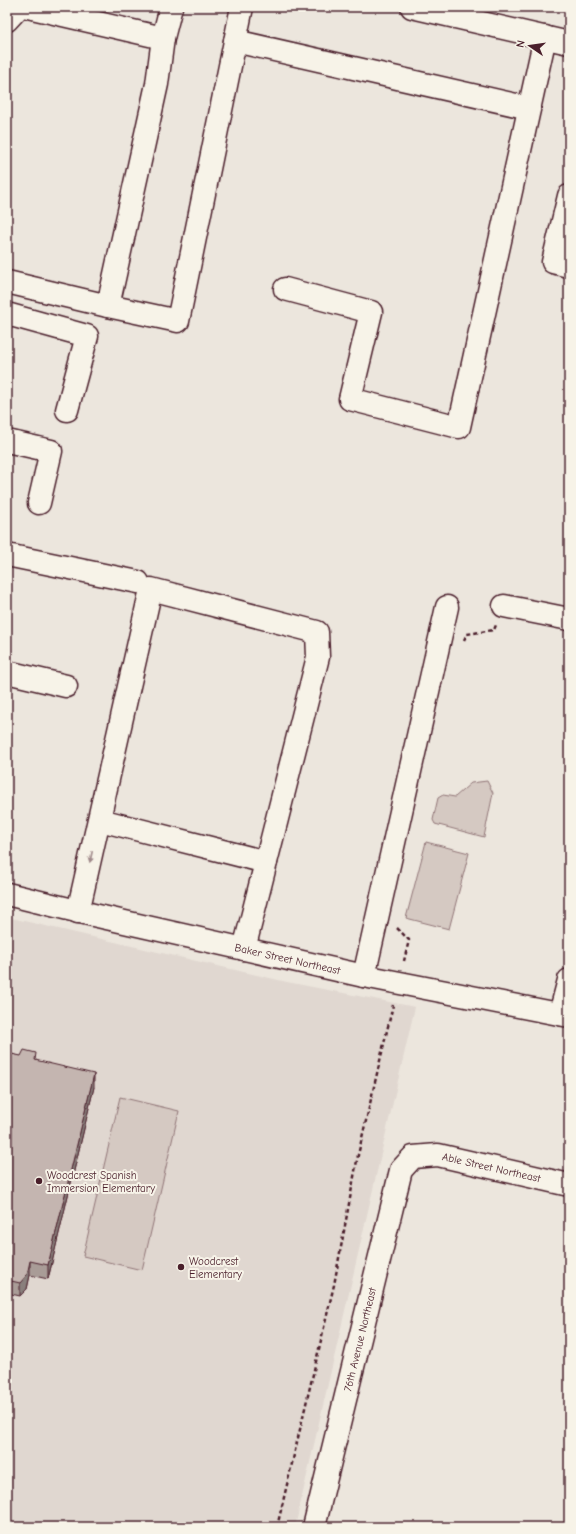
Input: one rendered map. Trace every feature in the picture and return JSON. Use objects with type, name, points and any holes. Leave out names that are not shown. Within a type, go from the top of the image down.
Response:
[{"type":"street","points":[[7,20],[19,7]]},
{"type":"street","points":[[28,7],[163,38]]},
{"type":"street","points":[[108,306],[157,84],[163,38],[171,7]]},
{"type":"street","points":[[7,282],[178,321],[242,7]]},
{"type":"street","points":[[412,7],[569,43]]},
{"type":"street","points":[[285,289],[371,312],[350,399],[459,427],[545,37]]},
{"type":"street","points":[[235,41],[529,108]]},
{"type":"street","points":[[569,196],[553,262],[569,266]]},
{"type":"street","points":[[7,314],[86,336],[67,410]]},
{"type":"street","points":[[7,441],[51,451],[39,503]]},
{"type":"street","points":[[7,555],[138,582]]},
{"type":"street","points":[[78,912],[100,820],[150,589],[317,632],[318,657],[244,949]]},
{"type":"street","points":[[504,606],[569,619]]},
{"type":"street","points":[[364,976],[447,607]]},
{"type":"street","points":[[7,672],[66,686]]},
{"type":"street","points":[[100,820],[266,862]]},
{"type":"street","name":"Baker Street Northeast","points":[[7,894],[78,912],[364,976],[565,1015]]},
{"type":"street","points":[[565,1015],[569,980]]},
{"type":"street","name":"Able Street Northeast","points":[[413,1157],[438,1155],[569,1186]]},
{"type":"street","name":"76th Avenue Northeast","points":[[314,1527],[401,1170],[413,1157]]},
{"type":"path","points":[[461,647],[467,634],[494,630],[504,606]]},
{"type":"path","points":[[277,1527],[334,1285],[358,1155],[409,940],[394,924]]},
{"type":"shaded area","points":[[487,781],[493,793],[484,837],[435,824],[433,820],[438,798],[443,795],[455,797],[471,783]]},
{"type":"shaded area","points":[[426,842],[469,853],[449,929],[406,918]]},
{"type":"shaded area","name":"Woodcrest Elementary","points":[[7,917],[287,982],[415,1007],[295,1527],[7,1527]]},
{"type":"shaded area","points":[[120,1097],[179,1111],[142,1270],[83,1256]]},
{"type":"building","name":"Woodcrest Spanish Immersion Elementary","points":[[24,1050],[36,1053],[35,1060],[94,1074],[48,1265],[30,1261],[27,1275],[20,1283],[7,1280],[7,1053],[21,1056]]},
{"type":"place","name":"Woodcrest Spanish Immersion Elementary","points":[[39,1181]]},
{"type":"place","name":"Woodcrest Elementary","points":[[181,1267]]}]
